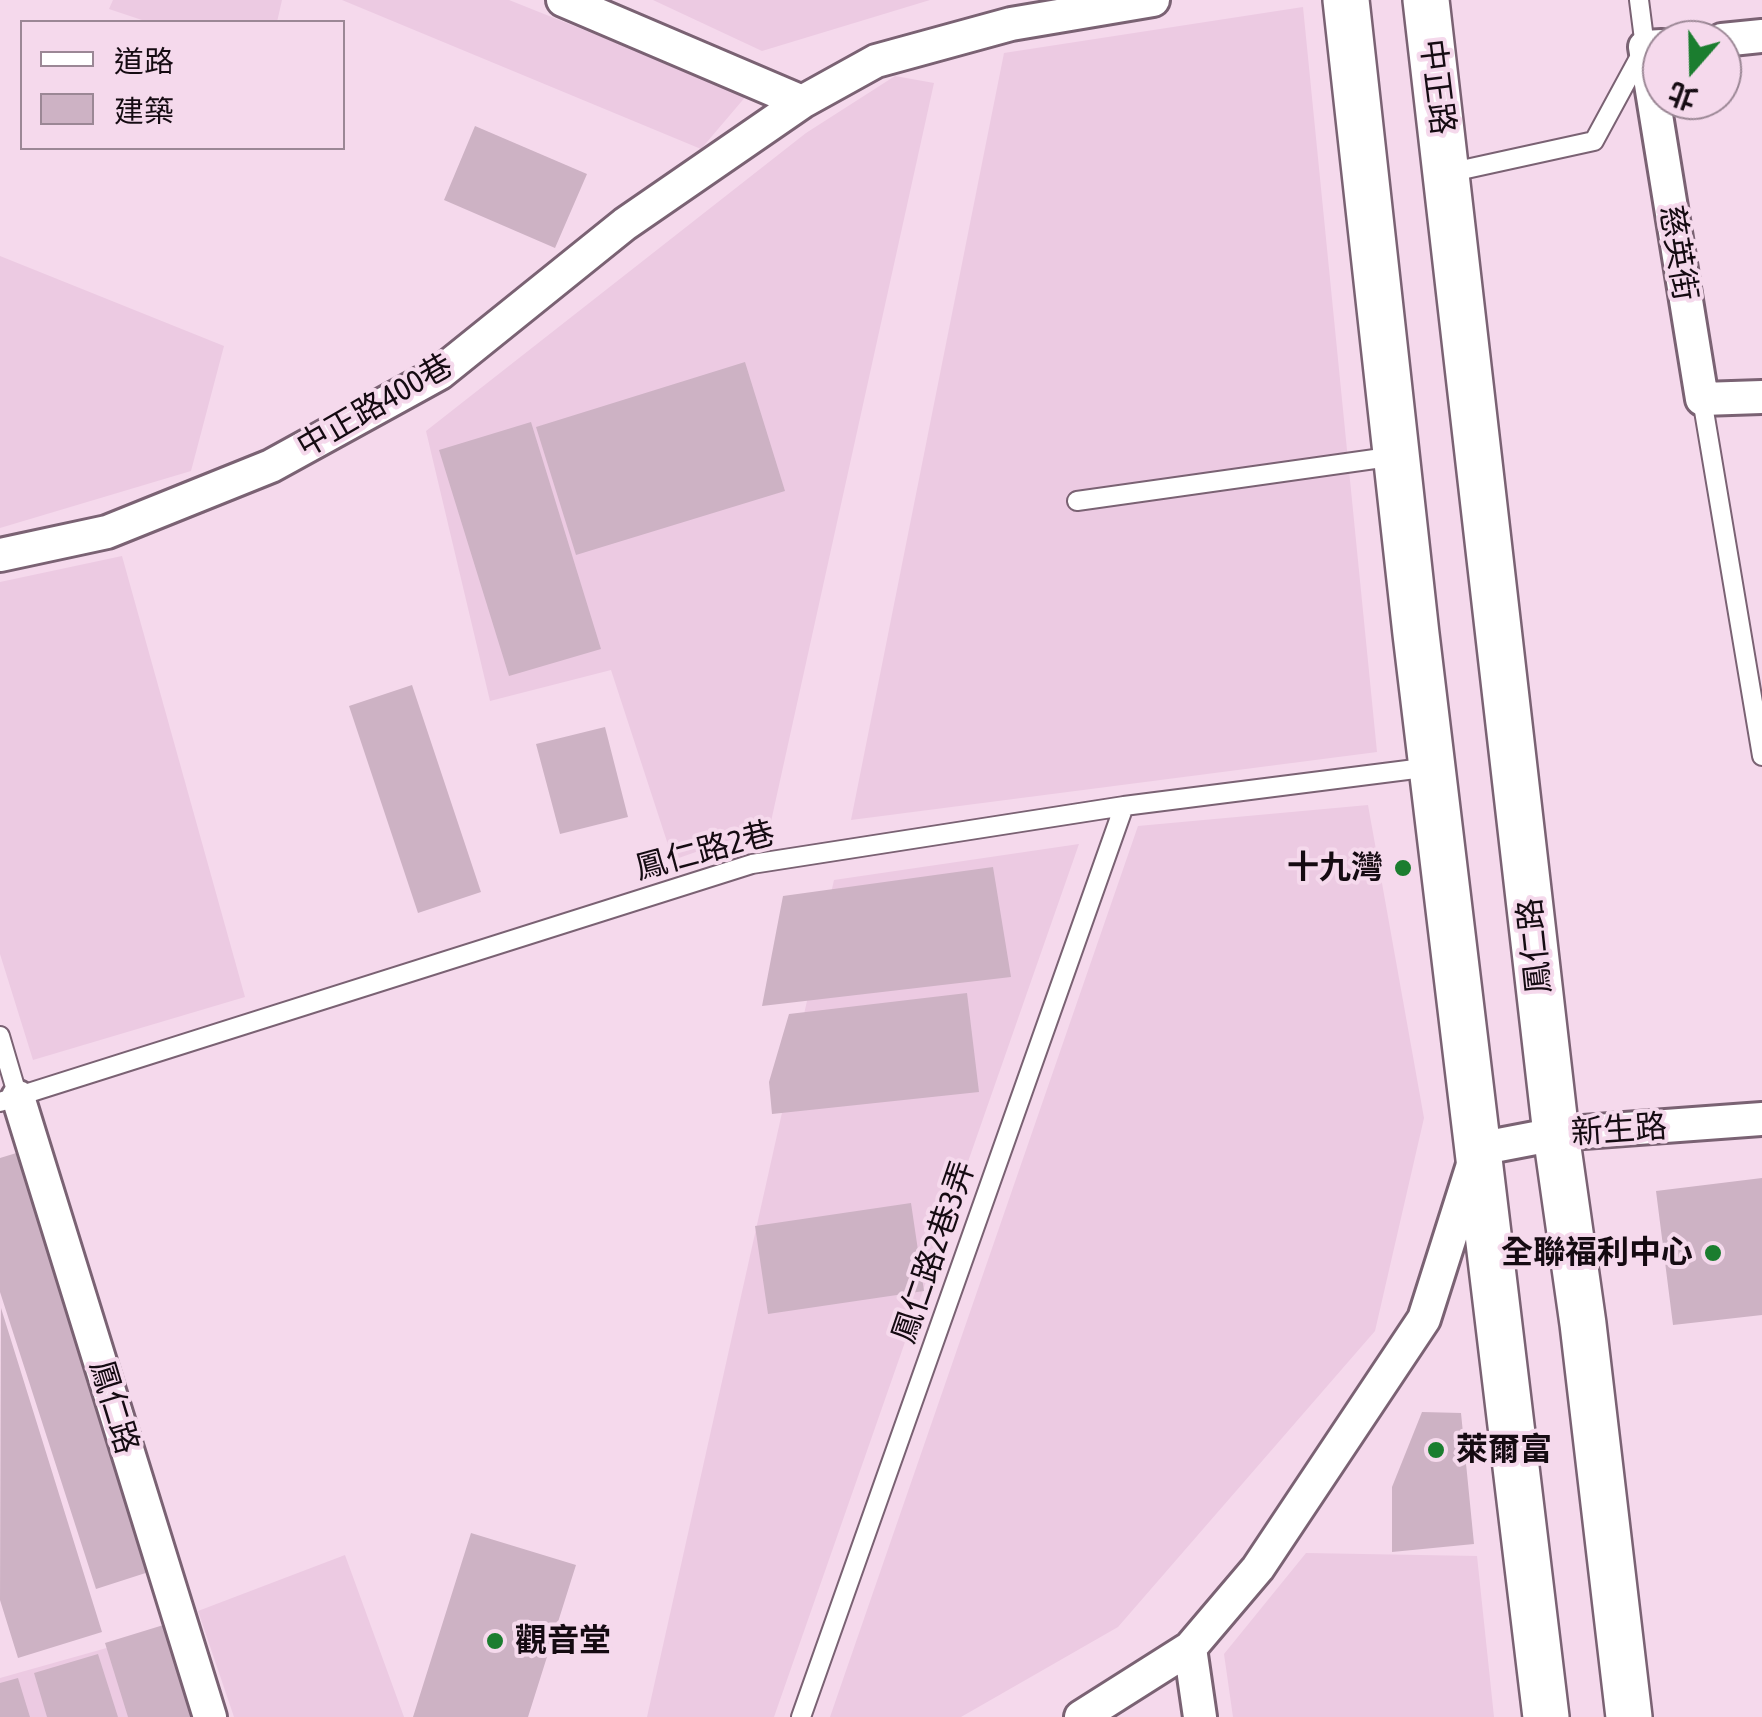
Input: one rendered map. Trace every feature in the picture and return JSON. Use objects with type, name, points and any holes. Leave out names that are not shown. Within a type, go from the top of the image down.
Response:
[{"type":"main road","points":[[1346,0],[1432,766],[1546,1717]]},
{"type":"main road","name":"中正路","points":[[1426,0],[1448,173]]},
{"type":"main road","name":"鳳仁路","points":[[1448,173],[1556,1134],[1629,1717]]},
{"type":"street","points":[[564,0],[802,102]]},
{"type":"street","name":"中正路400巷","points":[[0,555],[107,532],[272,466],[440,373],[626,224],[802,102],[876,61],[1012,24],[1153,0]]},
{"type":"street","name":"慈英街","points":[[1663,120],[1702,399]]},
{"type":"street","points":[[1702,399],[1762,396]]},
{"type":"street","name":"鳳仁路","points":[[9,1100],[210,1717]]},
{"type":"street","name":"新生路","points":[[1478,1149],[1556,1134],[1762,1119]]},
{"type":"street","points":[[1080,1717],[1190,1648],[1258,1568],[1424,1319],[1478,1149]]},
{"type":"street","points":[[1190,1648],[1200,1717]]},
{"type":"lane","points":[[1448,173],[1594,142],[1642,64]]},
{"type":"lane","points":[[1702,399],[1762,756]]},
{"type":"lane","points":[[1077,501],[1396,456]]},
{"type":"lane","name":"鳳仁路2巷","points":[[9,1100],[752,864],[1124,806],[1432,766]]},
{"type":"lane","name":"鳳仁路2巷3弄","points":[[801,1717],[1124,806]]},
{"type":"lane","points":[[0,1036],[9,1100]]},
{"type":"shaded area","points":[[113,0],[282,0],[277,20],[142,20],[109,9]]},
{"type":"shaded area","points":[[342,0],[509,0],[747,95],[701,149]]},
{"type":"shaded area","points":[[653,0],[930,0],[762,51]]},
{"type":"shaded area","points":[[1303,7],[1377,752],[851,820],[1004,53]]},
{"type":"shaded area","points":[[895,76],[934,83],[770,826],[673,860],[611,670],[490,701],[426,431],[806,133]]},
{"type":"shaded area","points":[[0,256],[224,346],[191,471],[0,528]]},
{"type":"shaded area","points":[[122,556],[245,997],[33,1060],[0,954],[0,582]]},
{"type":"shaded area","points":[[1368,805],[1424,1118],[1375,1331],[1118,1627],[961,1717],[830,1717],[1138,826]]},
{"type":"shaded area","points":[[1079,844],[774,1717],[647,1717],[834,880]]},
{"type":"shaded area","points":[[1306,1553],[1477,1556],[1494,1717],[1233,1717],[1224,1654]]},
{"type":"shaded area","points":[[345,1555],[404,1717],[234,1717],[198,1611]]},
{"type":"shaded area","points":[[167,1631],[192,1717],[0,1717],[0,1678]]},
{"type":"building","points":[[475,126],[587,174],[555,248],[444,200]]},
{"type":"building","points":[[745,362],[785,491],[576,555],[536,427]]},
{"type":"building","points":[[531,422],[601,649],[509,676],[439,450]]},
{"type":"building","points":[[412,685],[481,892],[418,913],[349,706]]},
{"type":"building","points":[[605,727],[628,817],[560,834],[536,744]]},
{"type":"building","points":[[993,867],[1011,977],[762,1006],[783,896]]},
{"type":"building","points":[[967,993],[979,1092],[772,1114],[769,1082],[789,1014]]},
{"type":"building","points":[[23,1151],[158,1569],[96,1589],[0,1292],[0,1158]]},
{"type":"building","name":"全聯福利中心","points":[[1762,1178],[1762,1315],[1673,1325],[1656,1191]]},
{"type":"building","points":[[911,1203],[924,1291],[768,1314],[755,1226]]},
{"type":"building","points":[[1,1308],[102,1632],[18,1658],[0,1600]]},
{"type":"building","name":"萊爾富","points":[[1422,1412],[1461,1413],[1474,1544],[1392,1552],[1392,1487]]},
{"type":"building","name":"觀音堂","points":[[471,1533],[576,1565],[528,1717],[413,1717]]},
{"type":"building","points":[[170,1623],[199,1717],[128,1717],[105,1643]]},
{"type":"building","points":[[98,1654],[118,1717],[47,1717],[34,1673]]},
{"type":"building","points":[[18,1678],[30,1717],[0,1717],[0,1683]]},
{"type":"place","name":"十九灣","points":[[1403,868]]},
{"type":"place","name":"全聯福利中心","points":[[1713,1253]]},
{"type":"place","name":"萊爾富","points":[[1436,1450]]},
{"type":"place","name":"觀音堂","points":[[495,1641]]}]
